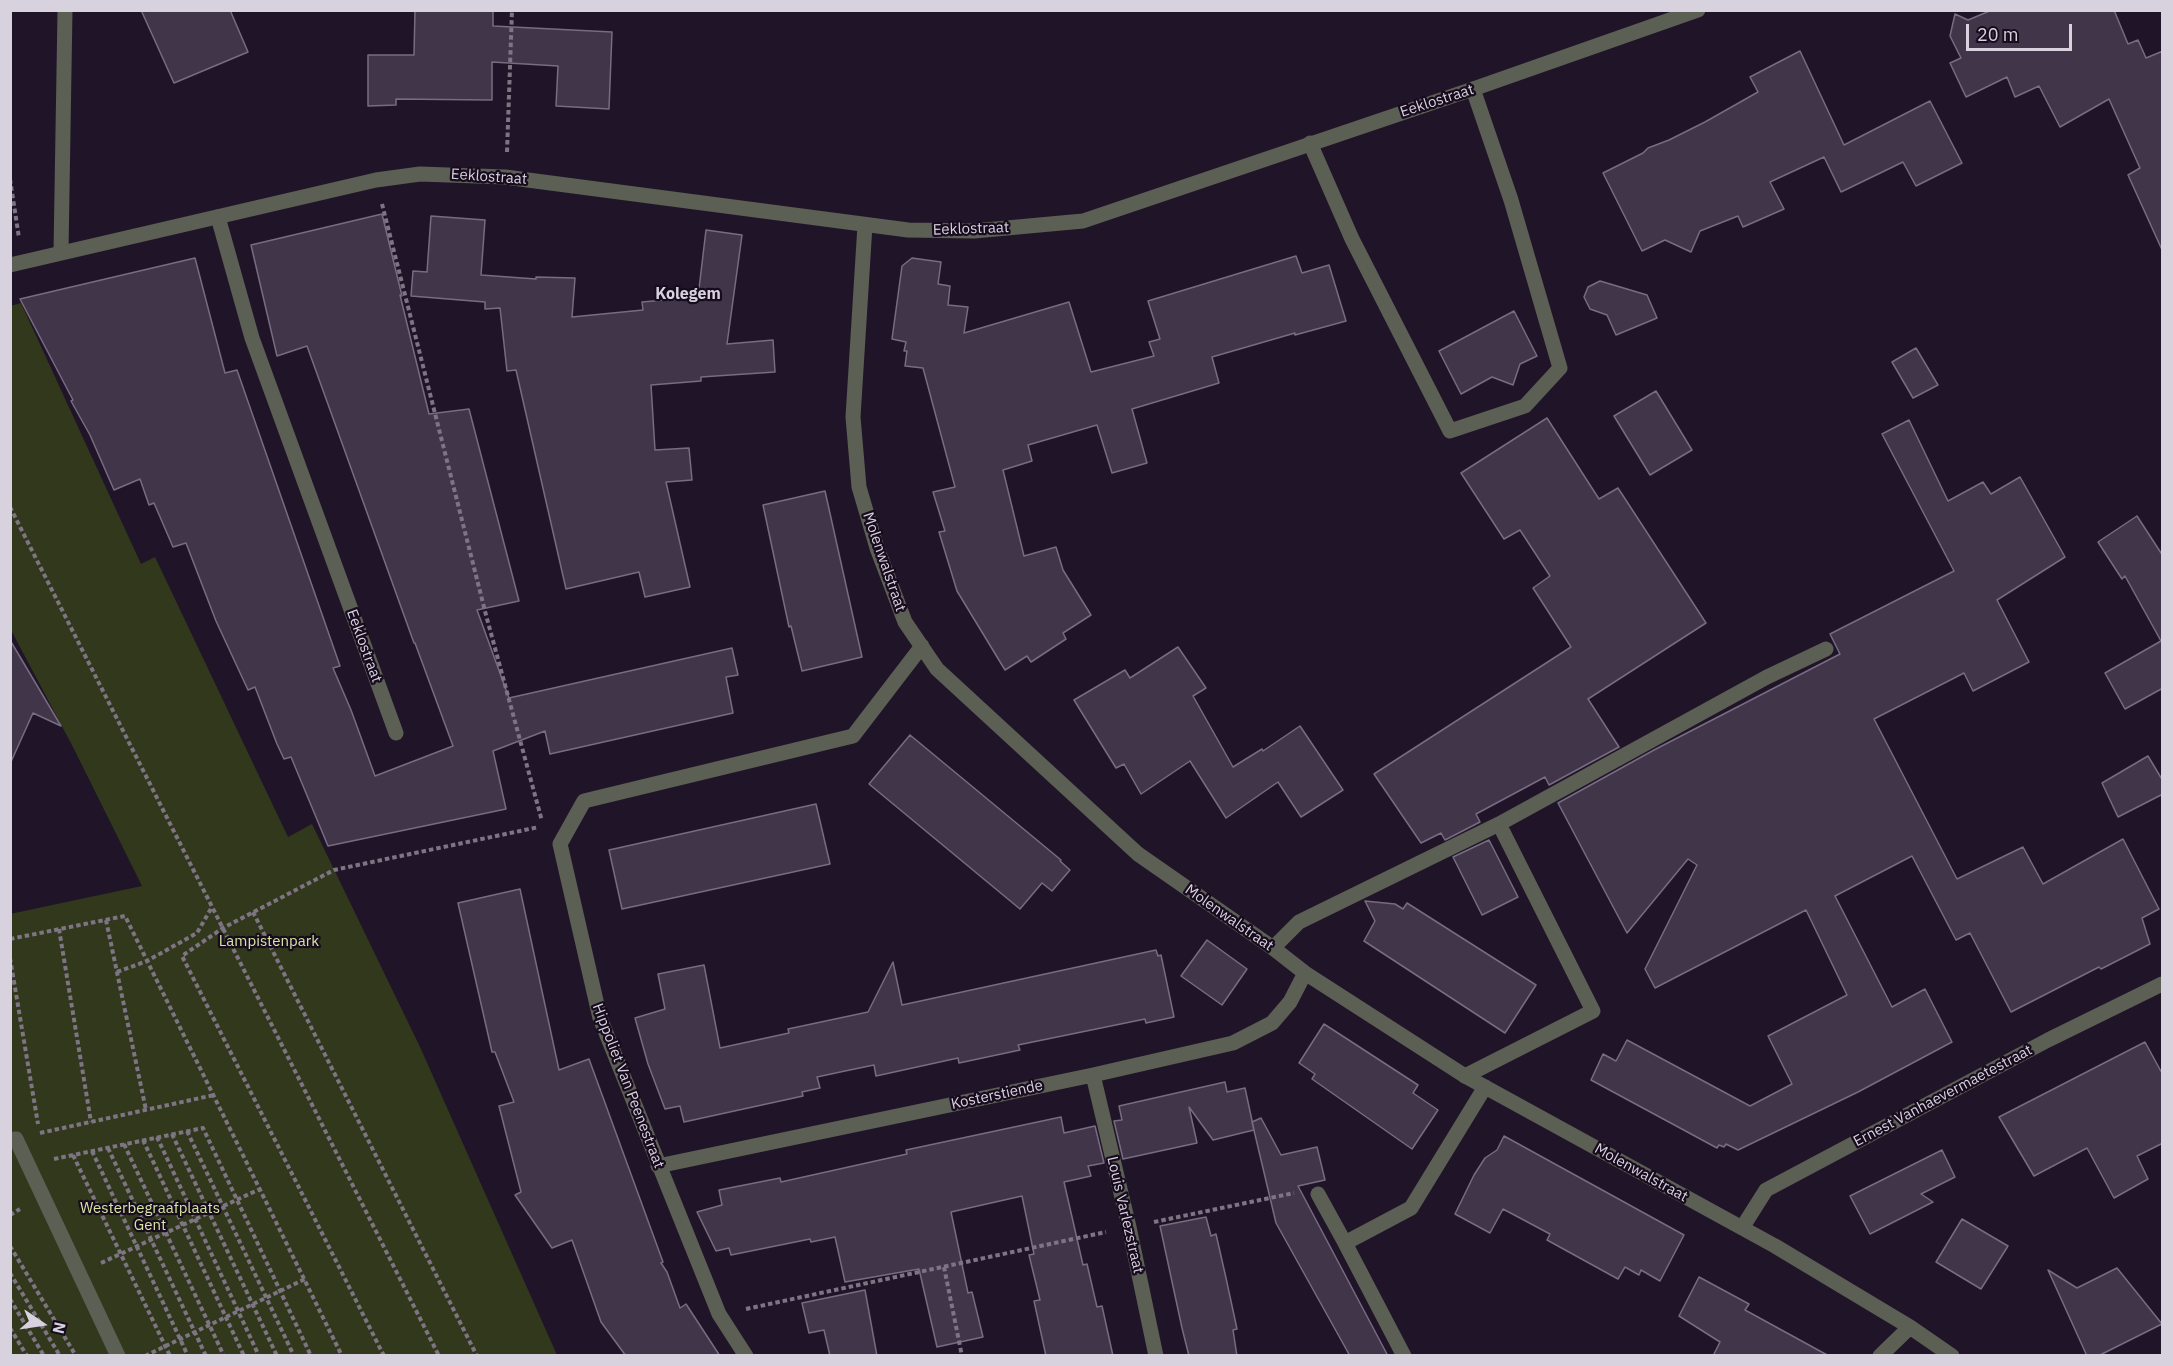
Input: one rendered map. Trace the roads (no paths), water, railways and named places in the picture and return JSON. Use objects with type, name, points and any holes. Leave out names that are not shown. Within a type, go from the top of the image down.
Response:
[{"type":"street","points":[[61,252],[65,10]]},
{"type":"street","name":"Eeklostraat","points":[[17,263],[376,180],[420,174],[506,177],[908,230],[974,231],[1083,221],[1698,10]]},
{"type":"street","points":[[1310,143],[1352,239],[1450,430],[1525,406],[1560,368],[1511,200],[1473,89]]},
{"type":"street","name":"Eeklostraat","points":[[218,217],[252,338],[396,733]]},
{"type":"street","name":"Molenwalstraat","points":[[865,225],[853,417],[859,487],[905,622],[937,669],[1138,854],[1305,973],[1465,1076],[1742,1228],[1910,1327],[1952,1356]]},
{"type":"street","name":"Hippoliet Van Peenestraat","points":[[746,1356],[719,1314],[600,1018],[560,844],[584,801],[853,736],[922,646]]},
{"type":"street","points":[[1273,948],[1299,922],[1499,824],[1767,677],[1826,649]]},
{"type":"street","points":[[1465,1076],[1593,1011],[1499,824]]},
{"type":"street","name":"Kosterstiende","points":[[658,1166],[1093,1075],[1233,1043],[1272,1023],[1290,1002],[1305,973]]},
{"type":"street","name":"Ernest Vanhaevermaetestraat","points":[[1742,1228],[1766,1190],[2048,1040],[2163,984]]},
{"type":"street","name":"Louis Varlezstraat","points":[[1093,1075],[1129,1227],[1156,1356]]},
{"type":"street","points":[[1345,1243],[1410,1209],[1485,1087]]},
{"type":"street","points":[[13,1140],[28,1164],[118,1356]]},
{"type":"street","points":[[1318,1194],[1404,1356]]},
{"type":"street","points":[[1880,1356],[1910,1327]]},
{"type":"district","name":"Kolegem","points":[[688,294]]},
{"type":"park label","name":"Lampistenpark","points":[[269,942]]},
{"type":"park label","name":"Westerbegraafplaats Gent","points":[[150,1218]]}]
